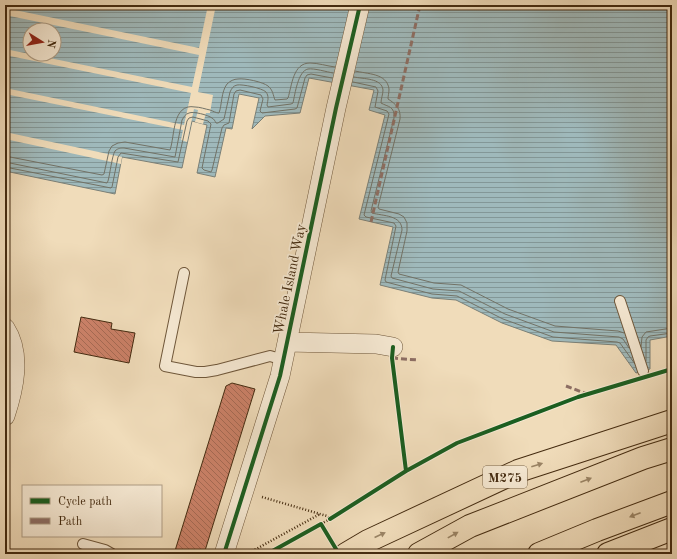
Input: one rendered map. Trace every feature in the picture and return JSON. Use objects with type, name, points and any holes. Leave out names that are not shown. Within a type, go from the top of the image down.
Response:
[{"type":"highway","name":"M275","points":[[346,554],[368,541],[518,471],[672,421]]},
{"type":"highway","name":"M275","points":[[419,554],[470,526],[643,458],[672,449]]},
{"type":"highway","points":[[539,554],[672,502]]},
{"type":"highway","points":[[608,554],[672,529]]},
{"type":"street","name":"Whale Island Way","points":[[224,554],[280,376],[336,108],[360,5]]},
{"type":"street","points":[[5,328],[13,344],[15,357],[15,372],[12,393],[5,416]]},
{"type":"street","points":[[285,351],[376,344],[393,347]]},
{"type":"lane","points":[[184,273],[166,366],[196,372],[205,372],[285,351]]},
{"type":"lane","points":[[620,301],[643,371]]},
{"type":"lane","points":[[83,544],[105,550],[112,554]]},
{"type":"path","points":[[260,496],[327,516],[330,519]]},
{"type":"path","points":[[247,554],[320,514]]},
{"type":"path","points":[[315,528],[336,515]]},
{"type":"path","points":[[321,524],[324,529]]},
{"type":"water","points":[[5,5],[672,5],[672,336],[650,340],[650,369],[636,373],[616,345],[552,341],[502,323],[456,300],[432,298],[380,285],[393,227],[359,219],[385,115],[369,110],[374,90],[309,78],[300,113],[265,116],[252,129],[259,98],[239,94],[232,129],[226,128],[215,177],[197,173],[207,125],[192,121],[182,168],[122,157],[115,194],[5,171]]},
{"type":"pier","points":[[208,5],[216,5],[198,92],[213,95],[210,113],[206,113],[203,124],[195,122],[198,110],[194,109],[187,142],[181,140],[183,130],[5,94],[5,88],[184,125],[191,93],[39,62],[62,62],[62,61],[192,87],[199,55],[62,27],[62,22],[39,22],[5,15],[5,8],[199,48]]},
{"type":"pier","points":[[5,49],[22,52],[22,58],[5,55]]},
{"type":"pier","points":[[5,132],[122,157],[121,164],[5,139]]},
{"type":"building","points":[[81,317],[112,323],[111,329],[135,333],[129,363],[74,352]]},
{"type":"building","points":[[232,383],[255,389],[204,554],[174,554],[226,386]]},
{"type":"marked path","points":[[371,222],[420,5]]},
{"type":"marked path","points":[[392,358],[418,360]]},
{"type":"marked path","points":[[566,386],[587,394]]},
{"type":"cycle path","points":[[224,554],[280,376],[336,108],[360,5]]},
{"type":"cycle path","points":[[393,347],[392,358],[406,471]]},
{"type":"cycle path","points":[[330,519],[406,471],[457,443],[578,397],[672,369]]},
{"type":"cycle path","points":[[267,554],[321,524],[339,554]]}]
